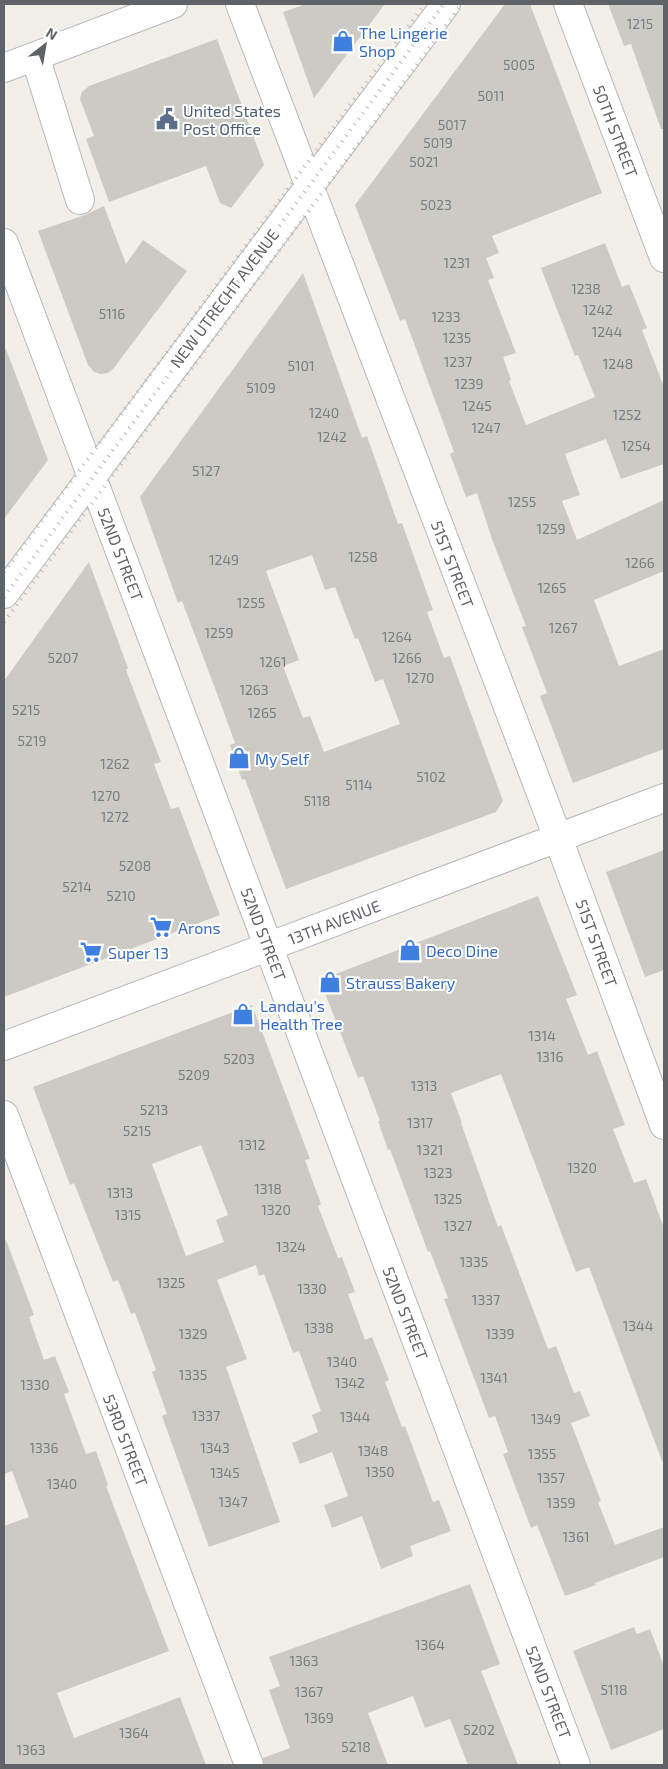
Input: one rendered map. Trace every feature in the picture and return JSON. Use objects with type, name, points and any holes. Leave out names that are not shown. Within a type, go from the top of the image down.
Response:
[{"type":"street","points":[[4,68],[173,4]]},
{"type":"street","name":"51ST STREET","points":[[240,4],[558,838],[664,1125]]},
{"type":"street","name":"NEW UTRECHT AVENUE","points":[[4,594],[446,4]]},
{"type":"street","name":"50TH STREET","points":[[568,4],[664,258]]},
{"type":"street","points":[[35,56],[80,200]]},
{"type":"street","name":"52ND STREET","points":[[4,243],[576,1765]]},
{"type":"street","name":"13TH AVENUE","points":[[4,1046],[664,798]]},
{"type":"street","name":"53RD STREET","points":[[4,1115],[249,1765]]},
{"type":"building","points":[[306,4],[385,4],[314,98],[283,12]]},
{"type":"building","points":[[505,4],[530,4],[602,193],[492,236],[499,253],[486,258],[494,278],[488,280],[516,353],[503,357],[511,380],[509,381],[526,425],[595,397],[578,355],[575,356],[541,268],[605,243],[622,287],[629,284],[647,328],[642,330],[664,387],[664,464],[621,479],[606,439],[565,454],[580,495],[562,501],[577,540],[664,500],[664,571],[594,600],[619,666],[664,649],[664,749],[573,783],[540,696],[547,693],[522,627],[526,626],[493,542],[477,493],[466,497],[450,454],[454,452],[405,319],[400,321],[355,205]]},
{"type":"building","points":[[608,4],[664,4],[664,129],[661,129],[631,44],[624,46]]},
{"type":"building","name":"United States Post Office","points":[[217,39],[264,165],[231,208],[220,203],[206,166],[109,202],[86,139],[94,136],[80,99],[82,92],[89,86]]},
{"type":"building","points":[[104,206],[126,264],[143,240],[187,271],[113,369],[108,373],[101,374],[94,372],[88,365],[38,231],[85,215]]},
{"type":"building","points":[[303,273],[362,438],[367,436],[398,524],[402,523],[433,610],[427,612],[444,658],[450,656],[503,801],[496,812],[286,889],[245,779],[242,780],[230,745],[235,743],[216,691],[182,601],[178,603],[140,497]],"holes":[[[312,555],[325,590],[335,587],[355,639],[358,638],[375,682],[383,679],[400,724],[324,752],[310,716],[303,718],[283,666],[299,660],[266,571]]]},
{"type":"building","points":[[4,349],[6,349],[48,460],[4,519]]},
{"type":"building","points":[[89,562],[128,668],[126,670],[161,762],[154,764],[171,809],[179,807],[220,915],[4,997],[4,681]]},
{"type":"building","points":[[664,850],[664,970],[645,977],[606,872]]},
{"type":"building","points":[[538,896],[577,995],[566,999],[588,1055],[597,1051],[625,1125],[613,1129],[634,1183],[646,1179],[664,1228],[664,1461],[662,1461],[589,1267],[576,1272],[501,1074],[451,1093],[498,1227],[501,1225],[548,1349],[556,1346],[574,1393],[580,1391],[590,1416],[571,1423],[601,1501],[598,1502],[615,1545],[664,1527],[664,1557],[565,1596],[537,1525],[531,1528],[503,1454],[508,1452],[495,1416],[489,1418],[444,1299],[448,1298],[430,1251],[428,1252],[390,1149],[388,1150],[378,1121],[380,1121],[363,1076],[358,1078],[320,980]]},
{"type":"building","points":[[252,1005],[310,1159],[305,1160],[321,1204],[318,1206],[338,1258],[342,1257],[355,1292],[348,1294],[365,1340],[372,1337],[389,1380],[385,1382],[402,1427],[405,1426],[433,1502],[439,1500],[451,1531],[410,1546],[413,1556],[381,1569],[362,1516],[332,1528],[324,1505],[348,1496],[332,1452],[300,1464],[292,1443],[318,1432],[312,1415],[321,1411],[299,1351],[293,1353],[264,1274],[259,1276],[256,1265],[217,1280],[247,1359],[226,1367],[280,1522],[209,1547],[162,1416],[167,1414],[152,1372],[156,1370],[135,1313],[131,1314],[118,1280],[113,1282],[74,1183],[70,1185],[33,1087]],"holes":[[[201,1145],[228,1215],[216,1220],[224,1242],[186,1256],[152,1164]]]},
{"type":"building","points":[[4,1240],[6,1240],[34,1315],[29,1317],[44,1360],[55,1356],[69,1392],[64,1394],[86,1454],[96,1451],[108,1485],[106,1486],[169,1651],[57,1693],[74,1738],[180,1697],[206,1765],[4,1765],[4,1526],[29,1517],[12,1471],[4,1474]]},
{"type":"building","points":[[470,1584],[500,1664],[481,1671],[518,1765],[468,1765],[450,1719],[425,1728],[413,1696],[368,1713],[388,1765],[264,1765],[263,1758],[290,1748],[269,1690],[280,1686],[269,1657]]},
{"type":"building","points":[[634,1627],[637,1634],[650,1629],[664,1666],[664,1729],[611,1750],[573,1651]]},
{"type":"railway","points":[[4,572],[425,4]]},
{"type":"railway","points":[[4,597],[444,4]]},
{"type":"railway","points":[[4,622],[462,4]]},
{"type":"place","name":"The Lingerie Shop","points":[[343,41]]},
{"type":"place","name":"United States Post Office","points":[[167,119]]},
{"type":"place","name":"My Self","points":[[239,758]]},
{"type":"place","name":"Arons","points":[[161,927]]},
{"type":"place","name":"Deco Dine","points":[[410,950]]},
{"type":"place","name":"Super 13","points":[[91,952]]},
{"type":"place","name":"Strauss Bakery","points":[[330,982]]},
{"type":"place","name":"Landau's Health Tree","points":[[243,1014]]}]
